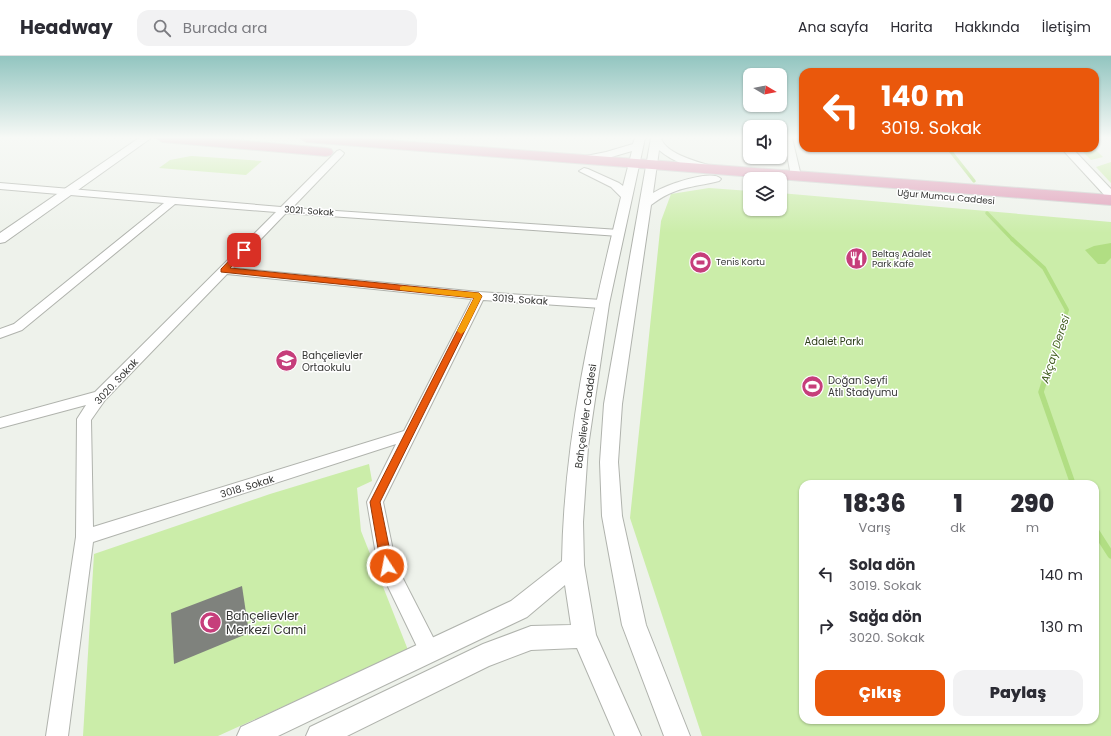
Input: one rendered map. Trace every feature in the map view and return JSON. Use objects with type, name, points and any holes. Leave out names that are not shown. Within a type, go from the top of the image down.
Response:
[{"type":"main road","name":"Uğur Mumcu Caddesi","points":[[646,170],[714,174],[796,176],[1111,200]]},
{"type":"main road","name":"Uğur Mumcu Caddesi","points":[[714,174],[743,180]]},
{"type":"main road","name":"Uğur Mumcu Caddesi","points":[[787,185],[1111,211]]},
{"type":"street","points":[[0,239],[100,170]]},
{"type":"street","name":"3020. Sokak","points":[[57,736],[85,537],[84,419],[100,396],[323,170]]},
{"type":"street","points":[[588,170],[615,185],[627,196]]},
{"type":"street","name":"Bahçelievler Caddesi","points":[[628,736],[584,636],[573,565],[573,522],[578,447],[602,304],[632,170]]},
{"type":"street","points":[[651,170],[613,404],[609,462],[612,516],[634,625],[677,736]]},
{"type":"street","points":[[704,170],[714,174]]},
{"type":"street","points":[[795,170],[796,176]]},
{"type":"street","points":[[1086,170],[1111,196]]},
{"type":"street","points":[[646,203],[669,188],[714,174]]},
{"type":"street","name":"3021. Sokak","points":[[0,186],[67,193],[174,200],[283,210],[619,233]]},
{"type":"street","points":[[0,334],[18,327],[174,200]]},
{"type":"street","name":"3019. Sokak","points":[[224,270],[479,296],[602,304]]},
{"type":"street","points":[[430,652],[387,566],[375,502],[479,296]]},
{"type":"street","points":[[0,423],[100,396]]},
{"type":"street","name":"3018. Sokak","points":[[85,537],[408,435]]},
{"type":"street","points":[[250,736],[519,609],[573,565]]},
{"type":"street","points":[[319,736],[346,730],[483,656],[531,638],[584,636]]},
{"type":"green space","points":[[181,170],[252,170],[246,175]]},
{"type":"green space","points":[[1099,170],[1111,170],[1111,183]]},
{"type":"green space","name":"Adalet Parkı","points":[[709,188],[743,190],[743,216],[787,216],[787,194],[1111,222],[1111,736],[702,736],[630,518],[661,221],[671,194]]},
{"type":"green space","points":[[369,464],[372,481],[357,488],[361,531],[408,650],[218,736],[83,736],[94,554],[270,494]]},
{"type":"shaded area","points":[[1111,243],[1111,258],[1105,264],[1098,264],[1085,250],[1094,246]]},
{"type":"building","name":"Bahçelievler Merkezi Cami","points":[[242,586],[249,633],[174,664],[171,613]]},
{"type":"waterway","name":"Akçay Deresi","points":[[965,170],[974,181]]},
{"type":"waterway","name":"Akçay Deresi","points":[[987,213],[1012,239]]},
{"type":"waterway","name":"Akçay Deresi","points":[[1012,239],[1044,268],[1067,310],[1049,368]]},
{"type":"waterway","name":"Akçay Deresi","points":[[1049,367],[1041,392],[1072,480]]},
{"type":"waterway","name":"Akçay Deresi","points":[[1099,536],[1111,555]]},
{"type":"slow traffic","points":[[403,288],[479,296],[461,331]]},
{"type":"place","name":"Beltaş Adalet Park Kafe","points":[[857,259]]},
{"type":"place","name":"Tenis Kortu","points":[[701,262]]},
{"type":"place","name":"Bahçelievler Ortaokulu","points":[[286,361]]},
{"type":"place","name":"Doğan Seyfi Atlı Stadyumu","points":[[812,386]]},
{"type":"place","name":"Bahçelievler Merkezi Cami","points":[[210,623]]},
{"type":"route","points":[[244,250],[224,270],[479,296],[375,502],[387,566]]}]
